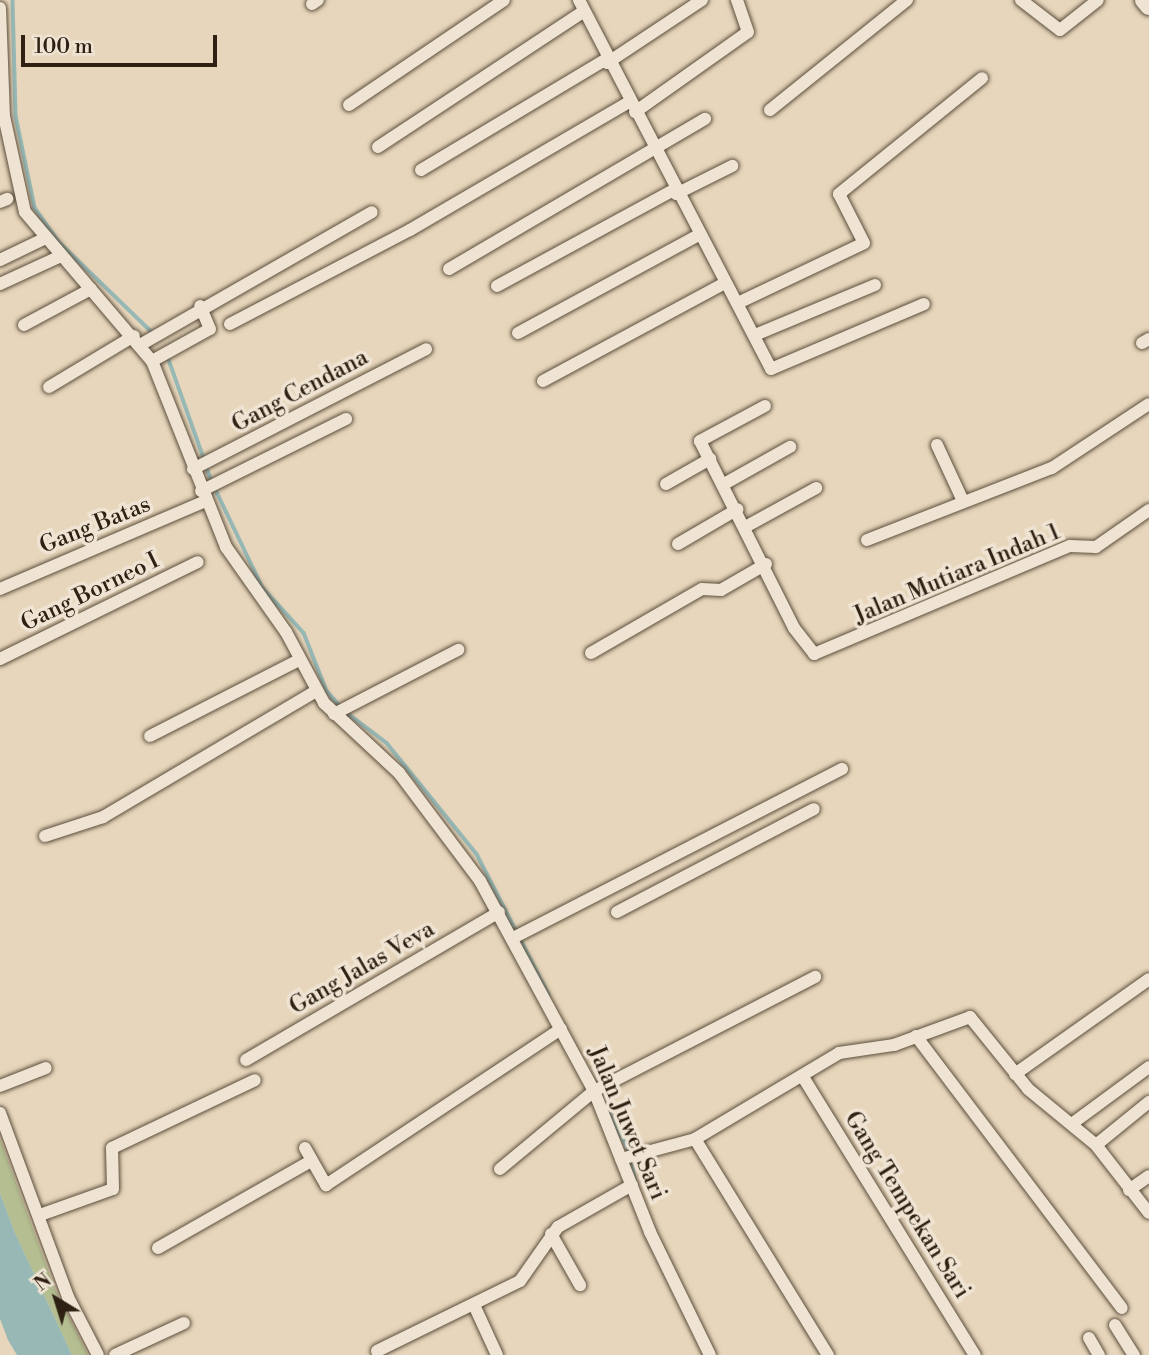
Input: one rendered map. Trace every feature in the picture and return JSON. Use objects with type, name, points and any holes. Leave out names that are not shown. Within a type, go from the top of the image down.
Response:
[{"type":"street","points":[[349,105],[503,0]]},
{"type":"street","points":[[421,170],[606,62],[702,0]]},
{"type":"street","points":[[230,324],[410,230],[632,107],[748,32],[737,0]]},
{"type":"street","points":[[770,110],[907,0]]},
{"type":"street","points":[[1021,0],[1060,30],[1098,0]]},
{"type":"street","points":[[378,146],[581,6],[606,62],[656,147],[697,236],[723,284],[740,302],[774,369],[924,303]]},
{"type":"street","name":"Jalan Juwet Sari","points":[[0,8],[4,116],[21,201],[61,256],[140,340],[155,360],[201,466],[241,575],[286,632],[316,691],[399,773],[516,936],[561,1029],[597,1089],[630,1157],[632,1185],[710,1355]]},
{"type":"street","points":[[740,302],[864,243],[839,194],[982,78]]},
{"type":"street","points":[[449,269],[705,119]]},
{"type":"street","points":[[498,286],[676,192],[732,166]]},
{"type":"street","points":[[49,387],[158,331],[372,212]]},
{"type":"street","points":[[518,333],[697,236]]},
{"type":"street","points":[[0,260],[46,238]]},
{"type":"street","points":[[0,284],[61,256]]},
{"type":"street","points":[[543,381],[723,284]]},
{"type":"street","points":[[755,335],[875,285]]},
{"type":"street","points":[[24,325],[91,289]]},
{"type":"street","points":[[155,360],[210,329],[200,306]]},
{"type":"street","name":"Gang Cendana","points":[[201,466],[426,349]]},
{"type":"street","points":[[867,540],[1052,468],[1149,404]]},
{"type":"street","points":[[591,653],[702,589],[720,590],[766,564],[700,441],[765,406]]},
{"type":"street","name":"Gang Batas","points":[[0,589],[208,491],[346,419]]},
{"type":"street","points":[[937,444],[964,501]]},
{"type":"street","points":[[724,484],[790,447]]},
{"type":"street","points":[[666,484],[710,459]]},
{"type":"street","points":[[747,526],[816,488]]},
{"type":"street","points":[[678,544],[738,509]]},
{"type":"street","name":"Jalan Mutiara Indah 1","points":[[766,564],[794,628],[814,654],[1068,546],[1096,547],[1149,510]]},
{"type":"street","name":"Gang Borneo I","points":[[0,659],[198,562]]},
{"type":"street","points":[[339,712],[458,650]]},
{"type":"street","points":[[150,736],[299,660]]},
{"type":"street","points":[[45,836],[103,817],[316,691]]},
{"type":"street","points":[[516,936],[842,769]]},
{"type":"street","points":[[617,912],[814,809]]},
{"type":"street","points":[[643,870],[654,892]]},
{"type":"street","name":"Gang Jalas Veva","points":[[246,1060],[499,912]]},
{"type":"street","points":[[500,1169],[597,1089],[815,977]]},
{"type":"street","points":[[1015,1074],[1149,979]]},
{"type":"street","points":[[630,1157],[695,1139],[803,1077],[839,1053],[916,1037],[970,1017],[1015,1074],[1096,1145],[1149,1213]]},
{"type":"street","points":[[305,1148],[326,1185],[561,1029]]},
{"type":"street","points":[[916,1037],[1122,1308]]},
{"type":"street","points":[[1073,1124],[1149,1067]]},
{"type":"street","points":[[0,1086],[46,1068]]},
{"type":"street","name":"Gang Tempekan Sari","points":[[803,1077],[975,1355]]},
{"type":"street","points":[[40,1215],[113,1189],[112,1148],[256,1080]]},
{"type":"street","points":[[1096,1145],[1149,1102]]},
{"type":"street","points":[[0,1113],[40,1215],[68,1297],[98,1355]]},
{"type":"street","points":[[695,1139],[828,1355]]},
{"type":"street","points":[[159,1248],[311,1161]]},
{"type":"street","points":[[1129,1190],[1149,1176]]},
{"type":"street","points":[[377,1351],[474,1305],[525,1276],[551,1234],[632,1185]]},
{"type":"street","points":[[551,1234],[580,1285]]},
{"type":"street","points":[[474,1305],[497,1355]]},
{"type":"street","points":[[116,1355],[184,1324]]},
{"type":"street","points":[[1115,1325],[1134,1355]]},
{"type":"street","points":[[1089,1338],[1099,1355]]},
{"type":"green space","points":[[0,1139],[55,1289],[88,1355],[72,1355],[15,1233],[0,1193]]},
{"type":"water","points":[[0,1193],[15,1233],[72,1355],[17,1355],[8,1340],[0,1319]]},
{"type":"waterway","points":[[13,0],[16,116],[35,208],[60,243],[153,333]]},
{"type":"waterway","points":[[168,357],[204,458]]},
{"type":"waterway","points":[[206,466],[212,481]]},
{"type":"waterway","points":[[215,488],[263,588],[304,633],[327,691],[341,707]]},
{"type":"waterway","points":[[346,712],[387,743],[477,854],[549,995]]},
{"type":"waterway","points":[[604,1102],[629,1150],[636,1182]]}]
